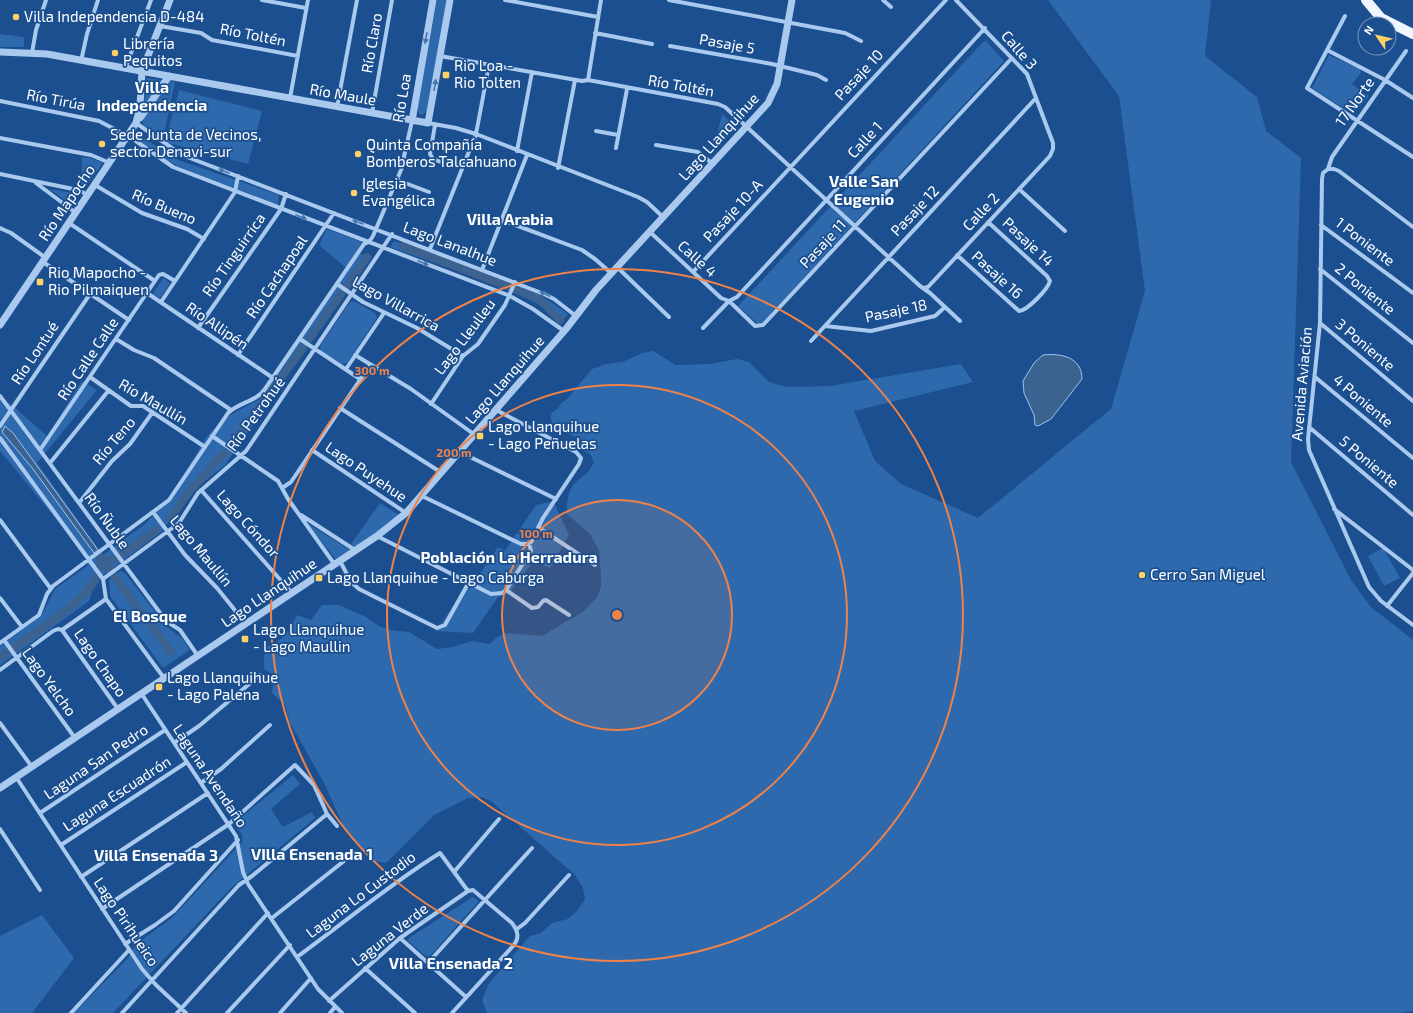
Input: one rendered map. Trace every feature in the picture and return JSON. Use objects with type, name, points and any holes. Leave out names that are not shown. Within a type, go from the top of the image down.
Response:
[{"type":"main road","points":[[1366,0],[1381,18],[1413,34]]},
{"type":"street","points":[[32,53],[36,30],[46,0]]},
{"type":"street","points":[[81,61],[87,34],[98,0]]},
{"type":"street","points":[[125,69],[151,0]]},
{"type":"street","name":"Río Mapocho","points":[[0,325],[136,123],[140,106],[142,72],[170,0]]},
{"type":"street","points":[[262,0],[290,2],[306,8]]},
{"type":"street","points":[[290,98],[308,0]]},
{"type":"street","points":[[337,107],[356,0]]},
{"type":"street","name":"Río Claro","points":[[372,113],[392,0]]},
{"type":"street","name":"Río Loa","points":[[369,242],[377,228],[405,154],[433,0]]},
{"type":"street","name":"Río Loa","points":[[432,124],[440,56],[450,0]]},
{"type":"street","points":[[505,0],[526,2],[598,17]]},
{"type":"street","points":[[588,80],[601,0]]},
{"type":"street","points":[[669,0],[850,34],[861,41]]},
{"type":"street","name":"Lago Llanquihue","points":[[0,788],[356,551],[406,513],[442,474],[564,331],[593,293],[747,127],[772,97],[780,67],[792,0]]},
{"type":"street","points":[[883,0],[891,7]]},
{"type":"street","name":"Pasaje 10","points":[[790,167],[946,0]]},
{"type":"street","name":"Calle 3","points":[[956,0],[985,28],[1027,74],[1053,143],[1053,149]]},
{"type":"street","points":[[1345,16],[1307,88],[1413,157]]},
{"type":"street","name":"Río Toltén","points":[[160,26],[201,33],[212,40],[298,56]]},
{"type":"street","name":"Calle 1","points":[[703,328],[729,301],[737,297],[985,28]]},
{"type":"street","points":[[595,33],[652,44]]},
{"type":"street","name":"Pasaje 5","points":[[670,46],[817,75],[826,80]]},
{"type":"street","points":[[1327,50],[1385,80],[1413,98]]},
{"type":"street","name":"17 Norte","points":[[1328,169],[1332,158],[1406,51]]},
{"type":"street","name":"Río Maule","points":[[0,52],[32,53],[169,76],[432,124],[476,134],[558,168],[640,198],[663,217]]},
{"type":"street","name":"Río Toltén","points":[[440,56],[575,80],[588,80],[718,104],[725,108],[747,127],[888,258],[960,321]]},
{"type":"street","name":"Pasaje 11","points":[[729,301],[756,326],[764,326],[1012,58]]},
{"type":"street","points":[[430,249],[476,134],[489,65]]},
{"type":"street","points":[[517,151],[532,72]]},
{"type":"street","points":[[136,123],[169,76]]},
{"type":"street","points":[[558,168],[575,80]]},
{"type":"street","points":[[616,148],[627,88]]},
{"type":"street","name":"Pasaje 12","points":[[811,341],[1036,98]]},
{"type":"street","name":"Río Tirúa","points":[[0,101],[93,119],[128,136]]},
{"type":"street","name":"Lago Lanalhue","points":[[136,123],[178,153],[515,282],[550,297],[576,316]]},
{"type":"street","points":[[432,124],[430,154],[433,159],[441,162]]},
{"type":"street","points":[[596,131],[618,134]]},
{"type":"street","name":"Lago Lanalhue","points":[[128,136],[173,168],[510,296],[533,309],[564,331]]},
{"type":"street","points":[[0,138],[91,156],[110,162]]},
{"type":"street","points":[[656,144],[698,152],[713,164]]},
{"type":"street","name":"Calle 2","points":[[924,288],[928,287],[1050,156],[1053,149]]},
{"type":"street","points":[[482,270],[527,155]]},
{"type":"street","name":"Pasaje 10-A","points":[[693,272],[790,167]]},
{"type":"street","points":[[1328,169],[1339,171],[1413,227]]},
{"type":"street","name":"Avenida Aviación","points":[[1328,169],[1323,173],[1322,179],[1320,323],[1308,444],[1310,454],[1369,588],[1387,606],[1413,625]]},
{"type":"street","points":[[0,174],[78,190],[88,195]]},
{"type":"street","points":[[161,302],[235,192],[238,176]]},
{"type":"street","points":[[396,180],[429,192]]},
{"type":"street","points":[[32,181],[76,212]]},
{"type":"street","name":"Río Bueno","points":[[94,185],[142,213],[187,229],[204,239]]},
{"type":"street","points":[[1019,189],[1065,231]]},
{"type":"street","name":"Río Tinguirrica","points":[[198,328],[281,209],[286,194]]},
{"type":"street","name":"Río Cachapoal","points":[[238,355],[334,213]]},
{"type":"street","points":[[502,220],[582,250],[611,273]]},
{"type":"street","name":"Pasaje 14","points":[[988,222],[1047,276],[1050,281],[1049,285],[1026,309],[1021,311]]},
{"type":"street","points":[[69,223],[155,281],[162,274],[175,281]]},
{"type":"street","name":"1 Poniente","points":[[1321,225],[1413,293]]},
{"type":"street","points":[[0,228],[11,233],[44,260],[90,294],[129,320]]},
{"type":"street","name":"Calle 4","points":[[650,232],[693,272],[724,299],[729,301]]},
{"type":"street","points":[[384,247],[392,234]]},
{"type":"street","name":"Río Petrohué","points":[[0,643],[39,615],[51,589],[172,496],[231,410],[260,396],[364,244],[369,242]]},
{"type":"street","name":"Río Petrohué","points":[[104,579],[168,532],[183,519],[192,501],[201,490],[242,456],[256,440],[384,247]]},
{"type":"street","name":"Pasaje 16","points":[[957,255],[1015,309],[1021,311]]},
{"type":"street","points":[[617,267],[669,317]]},
{"type":"street","name":"2 Poniente","points":[[1320,269],[1413,343]]},
{"type":"street","name":"Río Calle Calle","points":[[40,450],[155,281]]},
{"type":"street","name":"Lago Lleulleu","points":[[431,404],[463,356],[478,344],[510,296],[515,282]]},
{"type":"street","name":"Lago Villarrica","points":[[337,284],[352,295],[384,313],[416,328],[463,356]]},
{"type":"street","name":"Río Allipén","points":[[147,293],[273,378]]},
{"type":"street","name":"Río Lontué","points":[[0,426],[90,294]]},
{"type":"street","name":"Pasaje 18","points":[[825,326],[871,331],[935,316],[945,307]]},
{"type":"street","points":[[346,369],[384,313]]},
{"type":"street","name":"3 Poniente","points":[[1320,323],[1413,401]]},
{"type":"street","points":[[116,339],[134,350],[154,358],[231,410]]},
{"type":"street","points":[[300,339],[360,379]]},
{"type":"street","points":[[355,355],[431,404],[475,435]]},
{"type":"street","points":[[282,488],[290,482],[370,365]]},
{"type":"street","name":"Río Maullín","points":[[90,377],[130,406],[140,406],[152,412],[205,447]]},
{"type":"street","name":"4 Poniente","points":[[1315,377],[1413,458]]},
{"type":"street","points":[[50,463],[109,390]]},
{"type":"street","name":"Río Ñuble","points":[[0,396],[166,621],[180,630],[198,656]]},
{"type":"street","points":[[340,408],[442,474]]},
{"type":"street","points":[[377,536],[492,594],[502,593],[506,590],[531,551],[529,543],[539,528],[543,518],[581,460],[580,455],[496,410]]},
{"type":"street","name":"Río Teno","points":[[79,503],[112,461],[130,444],[152,412]]},
{"type":"street","name":"5 Poniente","points":[[1310,427],[1413,515]]},
{"type":"street","points":[[212,436],[276,479],[298,514],[351,582],[359,589],[437,628],[445,625],[469,582]]},
{"type":"street","points":[[0,438],[104,579],[106,599],[164,678]]},
{"type":"street","name":"Lago Puyehue","points":[[312,450],[406,513]]},
{"type":"street","points":[[460,452],[556,499]]},
{"type":"street","name":"Lago Cóndor","points":[[201,490],[292,593]]},
{"type":"street","points":[[422,496],[521,544],[529,543]]},
{"type":"street","points":[[1334,508],[1413,570]]},
{"type":"street","name":"Lago Maullín","points":[[153,512],[185,555],[217,588],[246,624]]},
{"type":"street","points":[[298,514],[356,551]]},
{"type":"street","points":[[0,520],[51,589]]},
{"type":"street","points":[[539,528],[595,565]]},
{"type":"street","points":[[1387,606],[1413,573]]},
{"type":"street","points":[[506,590],[532,608],[538,607],[543,601],[546,600],[569,615]]},
{"type":"street","points":[[0,598],[22,627]]},
{"type":"street","points":[[0,670],[55,629],[62,630],[106,599]]},
{"type":"street","name":"Lago Chapo","points":[[62,630],[118,709]]},
{"type":"street","name":"Lago Yelcho","points":[[4,640],[75,738]]},
{"type":"street","points":[[174,743],[199,726],[260,675]]},
{"type":"street","name":"Laguna Avendaño","points":[[141,694],[229,824],[238,840],[246,880],[311,978],[329,1001],[342,1013]]},
{"type":"street","points":[[0,723],[32,766]]},
{"type":"street","points":[[201,783],[229,763],[270,725]]},
{"type":"street","name":"Laguna San Pedro","points":[[40,813],[165,730]]},
{"type":"street","name":"Laguna Escuadrón","points":[[61,845],[187,762]]},
{"type":"street","points":[[102,909],[229,824],[295,765],[314,785],[327,814],[337,826]]},
{"type":"street","name":"Lago Pirihueico","points":[[16,777],[129,950],[151,980],[186,1013]]},
{"type":"street","points":[[81,877],[208,793]]},
{"type":"street","points":[[122,1013],[239,885],[327,814]]},
{"type":"street","points":[[452,1013],[518,938],[517,929],[509,920],[476,891],[468,891],[454,872],[499,819]]},
{"type":"street","points":[[0,829],[40,890]]},
{"type":"street","points":[[125,944],[155,926],[174,911],[238,840]]},
{"type":"street","points":[[428,963],[532,848]]},
{"type":"street","name":"Laguna Lo Custodio","points":[[297,957],[336,929],[366,904],[440,853],[454,872]]},
{"type":"street","points":[[272,918],[344,861]]},
{"type":"street","points":[[517,929],[525,923],[569,875]]},
{"type":"street","name":"Laguna Verde","points":[[329,1001],[400,938],[468,891]]},
{"type":"street","points":[[177,1013],[268,913]]},
{"type":"street","points":[[400,938],[466,997]]},
{"type":"street","name":"Laguna Lo Custodio","points":[[227,1013],[290,946]]},
{"type":"street","points":[[71,1013],[129,950]]},
{"type":"street","points":[[365,968],[415,1013]]},
{"type":"street","points":[[280,1013],[311,978]]},
{"type":"street","points":[[330,1013],[335,1007]]},
{"type":"shaded area","points":[[437,0],[447,0],[427,110],[424,114],[420,115],[417,109]]},
{"type":"shaded area","points":[[1048,0],[1211,0],[1205,56],[1257,97],[1266,131],[1301,158],[1291,462],[1351,580],[1371,607],[1413,640],[1413,1011],[1400,1013],[487,1013],[482,1000],[489,983],[530,936],[541,933],[552,923],[568,919],[577,911],[585,899],[583,888],[575,875],[491,801],[481,797],[468,798],[434,815],[386,863],[374,861],[344,827],[323,781],[290,723],[285,705],[272,693],[274,675],[264,669],[264,656],[268,646],[278,641],[286,634],[297,615],[311,620],[322,605],[339,605],[366,617],[379,626],[390,630],[409,632],[437,649],[453,647],[472,641],[490,644],[497,637],[507,633],[542,636],[584,611],[597,597],[601,587],[599,550],[590,534],[567,514],[567,506],[569,494],[573,486],[588,472],[594,462],[590,454],[581,450],[578,438],[563,432],[555,426],[551,418],[552,412],[558,409],[561,403],[567,399],[592,369],[606,364],[623,362],[642,353],[653,351],[676,365],[710,364],[737,359],[749,362],[769,382],[787,387],[830,386],[961,364],[973,382],[854,411],[875,461],[901,484],[978,518],[1111,409],[1145,291],[1119,96]]},
{"type":"shaded area","points":[[0,34],[24,37],[24,47],[0,47]]},
{"type":"shaded area","points":[[986,41],[1004,61],[762,323],[758,324],[738,306],[983,42]]},
{"type":"shaded area","points":[[1329,55],[1360,69],[1361,73],[1352,84],[1369,96],[1353,114],[1312,88]]},
{"type":"shaded area","points":[[146,78],[175,82],[163,139],[143,124]]},
{"type":"shaded area","points":[[179,90],[262,111],[248,164],[165,142]]},
{"type":"shaded area","points":[[722,114],[734,125],[734,129],[713,152]]},
{"type":"shaded area","points":[[139,135],[178,160],[279,195],[278,204],[274,205],[185,170],[153,151],[138,139]]},
{"type":"shaded area","points":[[82,157],[90,158],[103,163],[85,188],[81,187]]},
{"type":"shaded area","points":[[50,189],[78,194],[71,205]]},
{"type":"shaded area","points":[[327,229],[362,242],[346,268],[319,245]]},
{"type":"shaded area","points":[[394,241],[542,296],[568,314],[562,322],[536,303],[503,287],[390,247]]},
{"type":"shaded area","points":[[358,252],[368,258],[225,465],[191,492],[161,532],[89,586],[92,592],[89,601],[0,665],[0,646],[41,616],[55,589],[86,567],[90,560],[0,451],[0,398],[13,406],[47,436],[82,381],[97,390],[37,463],[103,555],[145,524],[169,499],[207,436],[225,418],[262,398]]},
{"type":"shaded area","points":[[163,278],[170,283],[160,298],[153,294]]},
{"type":"shaded area","points":[[354,301],[375,313],[377,318],[347,363],[342,364],[321,351],[320,346],[350,302]]},
{"type":"shaded area","points":[[1043,355],[1063,356],[1074,361],[1081,372],[1082,379],[1051,419],[1038,426],[1035,425],[1034,415],[1024,393],[1023,381],[1034,363]]},
{"type":"shaded area","points":[[5,426],[13,433],[98,550],[94,553],[33,469],[2,432]]},
{"type":"shaded area","points":[[553,501],[569,535],[550,568],[534,561],[509,593],[498,597],[473,633],[436,631],[463,592],[470,588],[498,547],[505,551],[536,505]]},
{"type":"shaded area","points":[[380,503],[399,515],[374,535],[355,547],[351,544]]},
{"type":"shaded area","points":[[307,523],[350,550],[336,560]]},
{"type":"shaded area","points":[[1383,548],[1400,578],[1384,586],[1368,556]]},
{"type":"shaded area","points":[[120,571],[125,573],[167,627],[182,638],[190,650],[163,668],[110,596],[109,580]]},
{"type":"shaded area","points":[[293,775],[300,784],[271,809],[283,827],[312,812],[315,818],[232,887],[113,1013],[74,1013],[128,958],[136,944],[172,918],[243,841],[242,835],[234,823]]},
{"type":"shaded area","points":[[473,897],[479,901],[431,955],[427,957],[408,941],[409,938]]},
{"type":"shaded area","points":[[42,915],[74,958],[32,1013],[0,1013],[0,936]]},
{"type":"waterway","points":[[403,246],[538,298],[560,320]]},
{"type":"waterway","points":[[347,286],[367,257]]},
{"type":"waterway","points":[[310,338],[341,294]]},
{"type":"waterway","points":[[232,444],[303,348]]},
{"type":"waterway","points":[[170,518],[189,492],[224,453]]},
{"type":"waterway","points":[[123,554],[156,530]]},
{"type":"waterway","points":[[100,557],[110,570]]},
{"type":"waterway","points":[[100,567],[103,560],[115,559]]},
{"type":"waterway","points":[[114,576],[171,652]]},
{"type":"waterway","points":[[15,647],[71,607],[90,588],[97,577]]},
{"type":"waterway","points":[[0,657],[8,652]]},
{"type":"place","name":"Villa Independencia D-484","points":[[16,17]]},
{"type":"place","name":"Librería Pequitos","points":[[115,53]]},
{"type":"place","name":"Rio Loa - Rio Tolten","points":[[446,75]]},
{"type":"place","name":"Sede Junta de Vecinos, sector Denavi-sur","points":[[102,144]]},
{"type":"place","name":"Quinta Compañía Bomberos Talcahuano","points":[[358,154]]},
{"type":"place","name":"Iglesia Evangélica","points":[[354,193]]},
{"type":"place","name":"Rio Mapocho - Rio Pilmaiquen","points":[[40,282]]},
{"type":"place","name":"Lago Llanquihue - Lago Peñuelas","points":[[480,436]]},
{"type":"place","name":"Cerro San Miguel","points":[[1142,575]]},
{"type":"place","name":"Lago Llanquihue - Lago Caburga","points":[[319,578]]},
{"type":"place","name":"Lago Llanquihue - Lago Maullin","points":[[245,639]]},
{"type":"place","name":"Lago Llanquihue - Lago Palena","points":[[159,687]]},
{"type":"district","name":"Villa Independencia","points":[[152,96]]},
{"type":"district","name":"Valle San Eugenio","points":[[864,190]]},
{"type":"district","name":"Villa Arabia","points":[[510,219]]},
{"type":"district","name":"Población La Herradura","points":[[509,557]]},
{"type":"district","name":"El Bosque","points":[[150,616]]},
{"type":"district","name":"VIlla Ensenada 1","points":[[312,854]]},
{"type":"district","name":"Villa Ensenada 3","points":[[156,855]]},
{"type":"district","name":"Villa Ensenada 2","points":[[451,963]]}]
